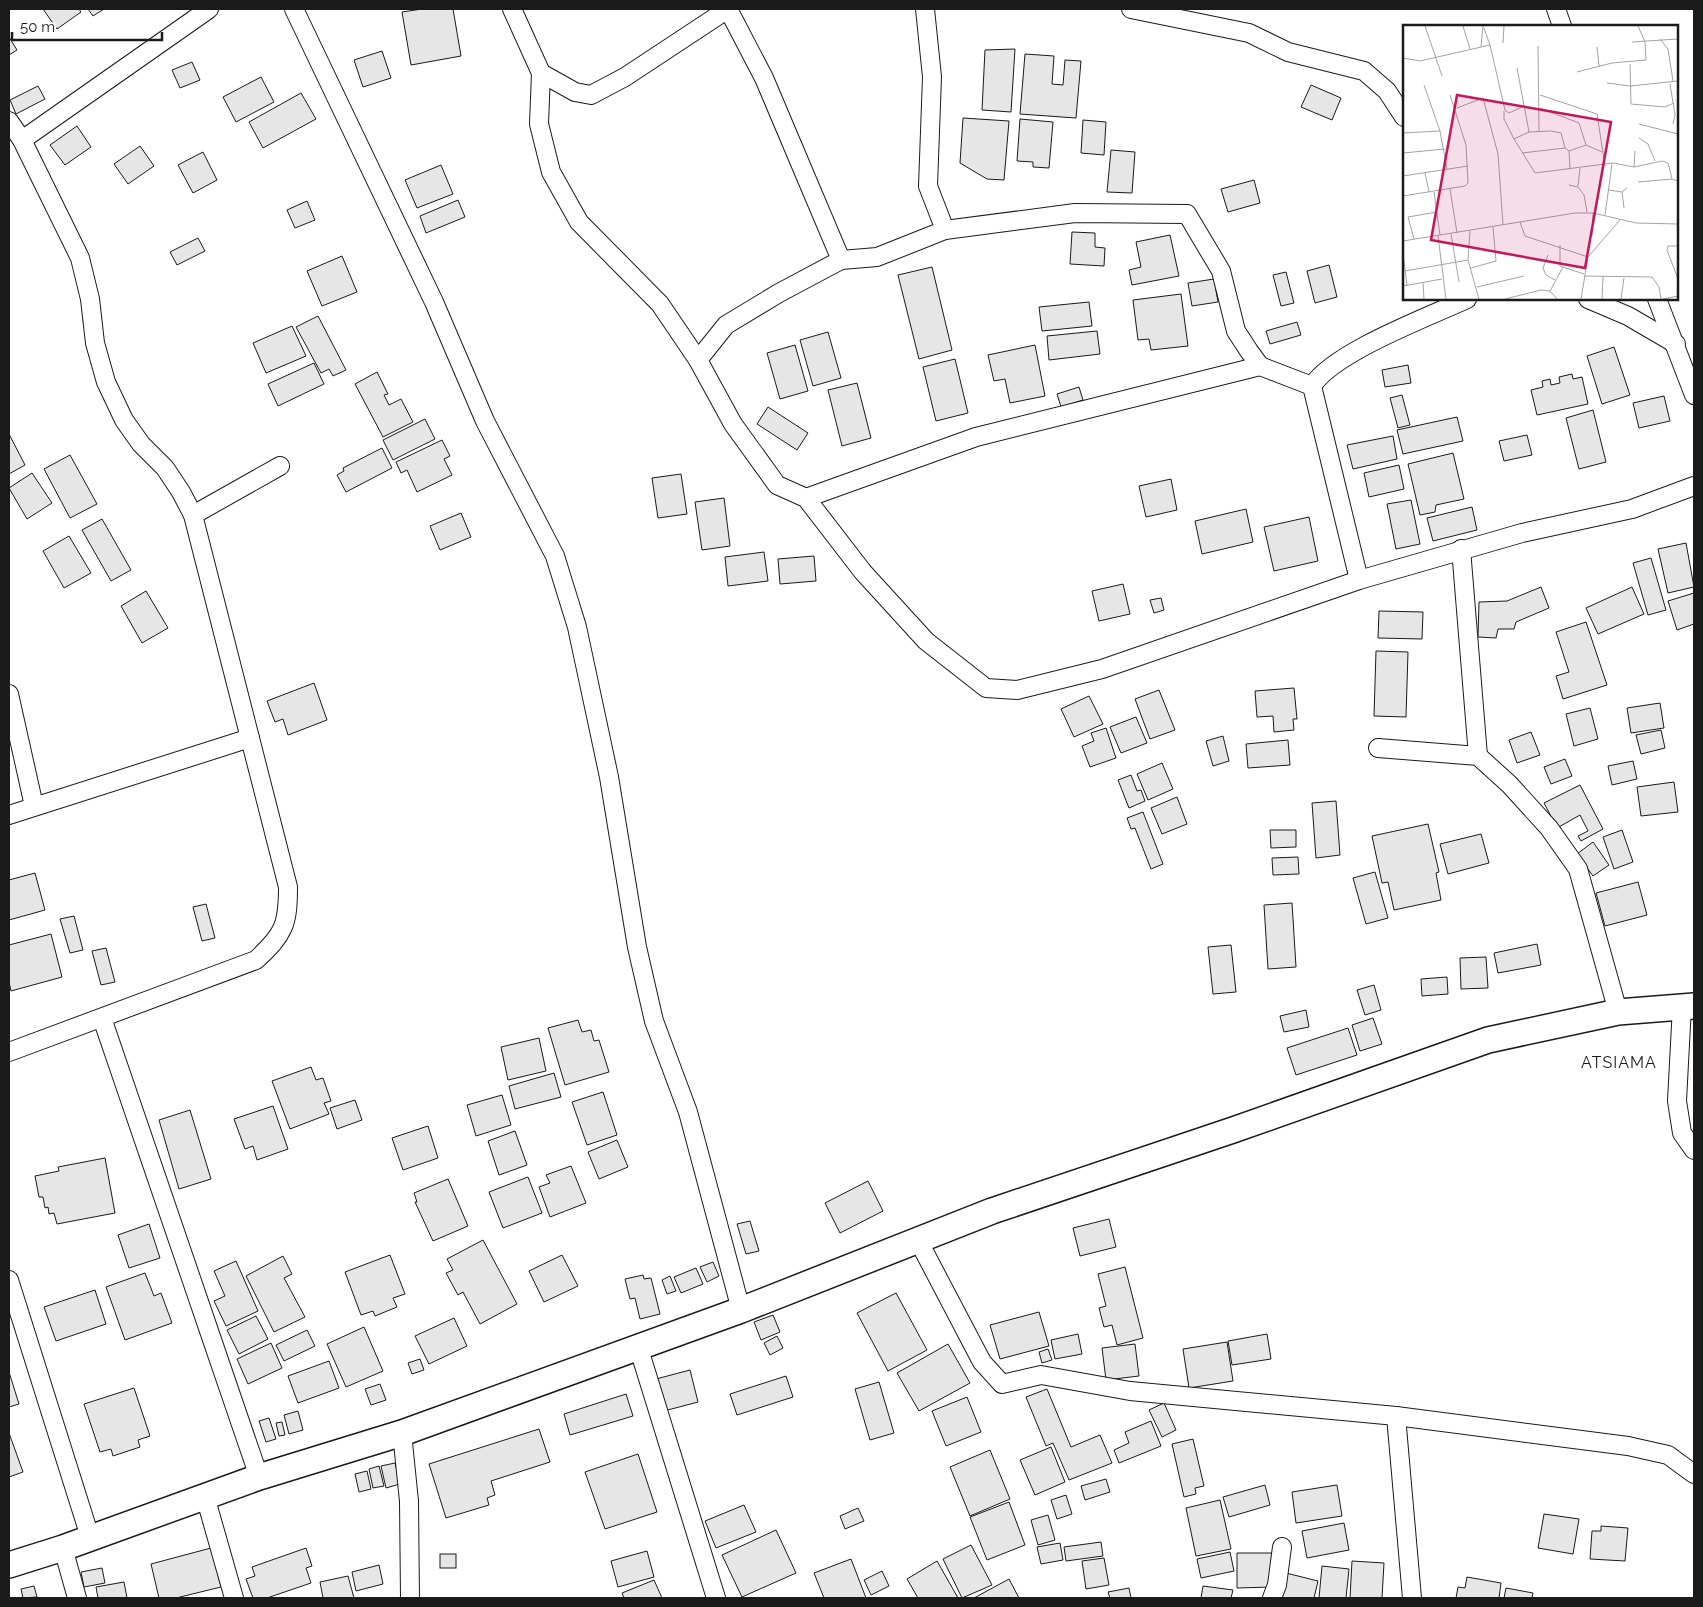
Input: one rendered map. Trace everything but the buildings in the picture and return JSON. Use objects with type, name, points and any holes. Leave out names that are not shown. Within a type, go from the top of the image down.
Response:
[{"type":"street","points":[[22,140],[209,9]]},
{"type":"street","points":[[294,9],[434,302],[485,421],[555,556],[578,627],[609,777],[636,946],[654,1021],[688,1112],[742,1310]]},
{"type":"street","points":[[512,9],[541,73],[539,124],[552,172],[580,222],[660,304],[698,360],[733,424],[777,485],[806,498],[863,572],[926,641],[986,688],[1017,690],[1102,669],[1358,580],[1522,533],[1632,509],[1694,486]]},
{"type":"street","points":[[541,73],[575,92],[591,95],[625,77],[728,9],[764,78],[841,260]]},
{"type":"street","points":[[925,9],[932,77],[928,186],[945,230]]},
{"type":"street","points":[[1131,9],[1249,33],[1288,52],[1364,71],[1387,91],[1403,115]]},
{"type":"street","points":[[1556,9],[1562,25]]},
{"type":"street","points":[[9,121],[22,140],[80,258],[90,299],[95,343],[106,382],[124,420],[141,444],[165,468],[182,492],[193,515],[288,887],[288,917],[275,942],[256,960],[9,1052]]},
{"type":"street","points":[[698,360],[726,325],[841,260],[877,257],[945,230],[1075,213],[1187,214],[1221,271],[1236,331],[1260,366],[1312,386]]},
{"type":"street","points":[[1358,580],[1312,386],[1318,377],[1362,347],[1465,300]]},
{"type":"street","points":[[1590,300],[1628,316],[1676,344]]},
{"type":"street","points":[[1657,300],[1694,394]]},
{"type":"street","points":[[806,498],[976,437],[1260,366]]},
{"type":"street","points":[[193,515],[280,466]]},
{"type":"street","points":[[1462,549],[1478,756]]},
{"type":"street","points":[[9,694],[34,806]]},
{"type":"street","points":[[9,815],[250,738]]},
{"type":"street","points":[[1378,748],[1478,756],[1509,784],[1549,828],[1578,869],[1618,1012]]},
{"type":"street","points":[[9,1565],[63,1548],[259,1477],[402,1432],[742,1310],[992,1211],[1233,1130],[1488,1040],[1618,1012],[1688,1006],[1677,1101],[1682,1133],[1694,1150]]},
{"type":"street","points":[[102,1018],[259,1477]]},
{"type":"street","points":[[918,1240],[982,1362],[1002,1384],[1041,1375],[1130,1392],[1396,1416],[1628,1446],[1668,1455],[1694,1474]]},
{"type":"street","points":[[10,1288],[90,1537]]},
{"type":"street","points":[[638,1346],[716,1598]]},
{"type":"street","points":[[1396,1416],[1412,1598]]},
{"type":"street","points":[[402,1432],[409,1501],[410,1598]]},
{"type":"street","points":[[205,1496],[234,1598]]},
{"type":"street","points":[[1272,1598],[1277,1585],[1282,1547]]},
{"type":"street","points":[[63,1548],[77,1598]]},
{"type":"district","name":"ATSIAMA","points":[[1619,1062]]}]
